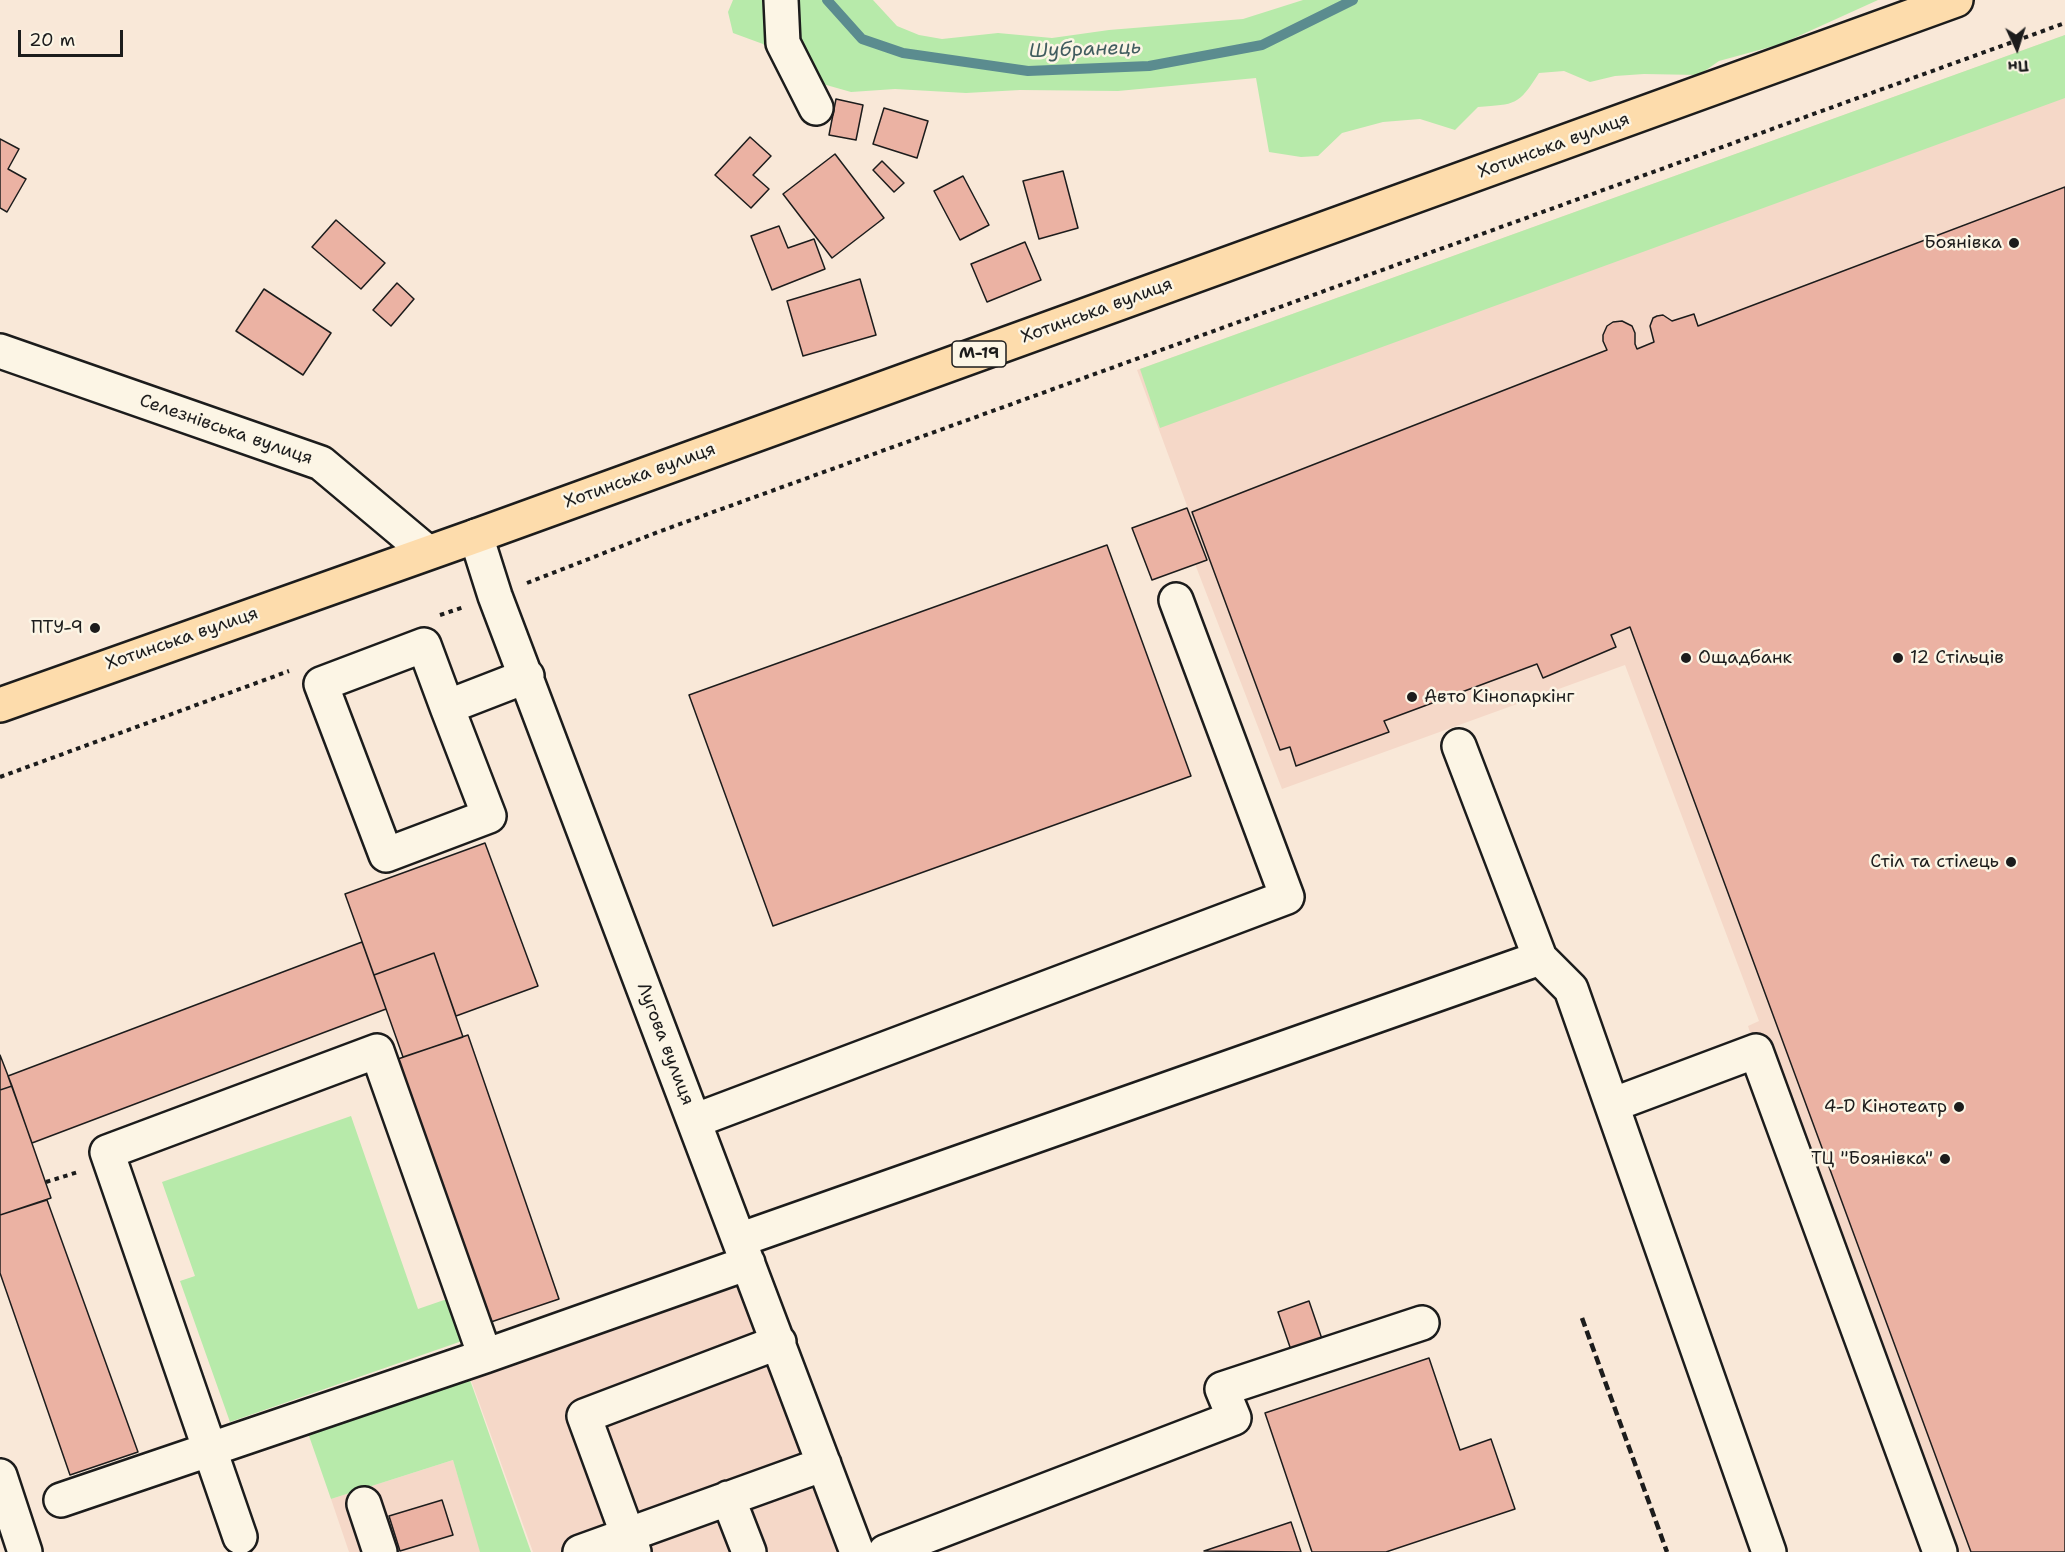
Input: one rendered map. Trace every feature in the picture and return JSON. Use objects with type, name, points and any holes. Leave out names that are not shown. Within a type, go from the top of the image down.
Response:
[{"type":"highway","name":"Хотинська вулиця","points":[[0,705],[476,536],[1956,0]]},
{"type":"street","points":[[781,0],[783,43],[816,108]]},
{"type":"street","name":"Селезнівська вулиця","points":[[0,351],[321,463],[427,552]]},
{"type":"street","name":"Лугова вулиця","points":[[476,536],[495,596],[857,1552]]},
{"type":"street","points":[[694,1121],[1287,897],[1176,600]]},
{"type":"street","points":[[424,645],[447,706],[489,816],[386,855],[321,684],[424,645]]},
{"type":"street","points":[[447,706],[527,676]]},
{"type":"street","points":[[1459,746],[1540,958],[1571,989],[1769,1552]]},
{"type":"street","points":[[61,1500],[485,1356],[744,1251],[1540,958]]},
{"type":"street","points":[[240,1537],[106,1152],[377,1051],[485,1356]]},
{"type":"street","points":[[1612,1105],[1756,1051],[1940,1552]]},
{"type":"street","points":[[885,1552],[1234,1418],[1222,1389],[1422,1323]]},
{"type":"street","points":[[631,1543],[584,1416],[779,1342]]},
{"type":"street","points":[[580,1552],[631,1543],[728,1498],[824,1464]]},
{"type":"street","points":[[0,1476],[25,1552]]},
{"type":"street","points":[[728,1498],[749,1552]]},
{"type":"street","points":[[364,1504],[380,1552]]},
{"type":"path","points":[[429,619],[495,596],[658,532],[2065,24]]},
{"type":"path","points":[[0,777],[297,668]]},
{"type":"shaded area","name":"ТЦ \"Боянівка\"","points":[[2065,35],[2065,1552],[1940,1552],[1756,1051],[1748,1026],[1759,1021],[1625,665],[1282,789],[1195,564],[1207,560],[1137,370]]},
{"type":"shaded area","points":[[739,1286],[838,1552],[533,1552],[471,1380]]},
{"type":"shaded area","points":[[453,1460],[481,1552],[349,1552],[331,1499]]},
{"type":"green space","points":[[733,0],[873,0],[897,26],[919,35],[942,39],[998,33],[1052,38],[1109,30],[1243,19],[1303,0],[1878,0],[1781,44],[1719,61],[1699,75],[1644,74],[1615,76],[1590,82],[1564,71],[1539,73],[1526,92],[1515,101],[1508,104],[1478,107],[1455,130],[1420,119],[1383,122],[1342,133],[1318,156],[1301,157],[1269,152],[1256,78],[1118,91],[1020,90],[966,93],[895,89],[851,92],[791,75],[763,44],[733,33],[728,12]]},
{"type":"green space","points":[[2065,35],[2065,98],[1160,428],[1140,369]]},
{"type":"green space","points":[[351,1116],[418,1309],[447,1299],[462,1341],[230,1422],[180,1281],[195,1276],[162,1182]]},
{"type":"green space","points":[[470,1380],[531,1552],[480,1552],[453,1460],[331,1499],[308,1433]]},
{"type":"building","points":[[836,99],[863,105],[856,140],[829,135]]},
{"type":"building","points":[[884,108],[928,121],[917,158],[873,144]]},
{"type":"building","points":[[750,137],[771,156],[753,175],[769,189],[751,208],[715,175]]},
{"type":"building","points":[[0,139],[19,149],[8,169],[26,179],[7,212],[0,208]]},
{"type":"building","points":[[835,154],[884,218],[832,258],[783,194]]},
{"type":"building","points":[[882,161],[904,183],[894,192],[873,170]]},
{"type":"building","points":[[1063,171],[1078,228],[1039,239],[1023,181]]},
{"type":"building","points":[[963,176],[989,225],[960,240],[934,191]]},
{"type":"building","name":"ТЦ \"Боянівка\"","points":[[2065,187],[2065,1552],[1971,1552],[1630,627],[1611,635],[1616,647],[1543,678],[1537,664],[1384,721],[1389,732],[1296,766],[1290,747],[1280,750],[1192,512],[1607,350],[1603,335],[1607,326],[1613,322],[1622,321],[1632,326],[1637,349],[1654,342],[1650,326],[1653,318],[1657,316],[1663,315],[1672,321],[1694,314],[1698,326]]},
{"type":"building","points":[[336,220],[385,263],[361,289],[312,247]]},
{"type":"building","points":[[779,226],[788,248],[814,239],[825,269],[772,290],[751,236]]},
{"type":"building","points":[[1025,242],[1041,280],[987,302],[971,264]]},
{"type":"building","points":[[860,279],[876,335],[803,356],[787,301]]},
{"type":"building","points":[[397,283],[414,299],[391,326],[373,310]]},
{"type":"building","points":[[264,289],[331,333],[303,375],[236,331]]},
{"type":"building","points":[[1187,508],[1207,560],[1152,580],[1132,528]]},
{"type":"building","points":[[1107,545],[1191,776],[773,926],[689,695]]},
{"type":"building","points":[[485,843],[538,986],[456,1016],[434,953],[374,975],[345,894]]},
{"type":"building","points":[[362,942],[386,1009],[32,1143],[8,1076]]},
{"type":"building","points":[[434,953],[463,1037],[403,1057],[374,975]]},
{"type":"building","points":[[468,1035],[559,1299],[485,1324],[395,1060]]},
{"type":"building","points":[[0,1055],[12,1086],[0,1090]]},
{"type":"building","points":[[12,1086],[51,1198],[0,1215],[0,1090]]},
{"type":"building","points":[[47,1200],[138,1452],[70,1475],[0,1273],[0,1215]]},
{"type":"building","points":[[1309,1301],[1322,1339],[1291,1350],[1278,1312]]},
{"type":"building","points":[[1429,1358],[1460,1450],[1491,1439],[1515,1509],[1386,1552],[1312,1552],[1265,1413]]},
{"type":"building","points":[[442,1500],[453,1535],[400,1551],[389,1516]]},
{"type":"building","points":[[1291,1522],[1301,1552],[1204,1551]]},
{"type":"waterway","name":"Шубранець","points":[[827,0],[862,39],[903,53],[1028,71],[1149,66],[1262,45],[1353,0]]},
{"type":"railway","points":[[1582,1318],[1667,1552]]},
{"type":"place","name":"Боянівка","points":[[2014,243]]},
{"type":"place","name":"ПТУ-9","points":[[95,628]]},
{"type":"place","name":"Ощадбанк","points":[[1686,658]]},
{"type":"place","name":"12 Стільців","points":[[1898,658]]},
{"type":"place","name":"Авто Кінопаркінг","points":[[1412,697]]},
{"type":"place","name":"Стіл та стілець","points":[[2011,862]]},
{"type":"place","name":"4-D Кінотеатр","points":[[1959,1107]]},
{"type":"place","name":"ТЦ \"Боянівка\"","points":[[1945,1159]]}]
